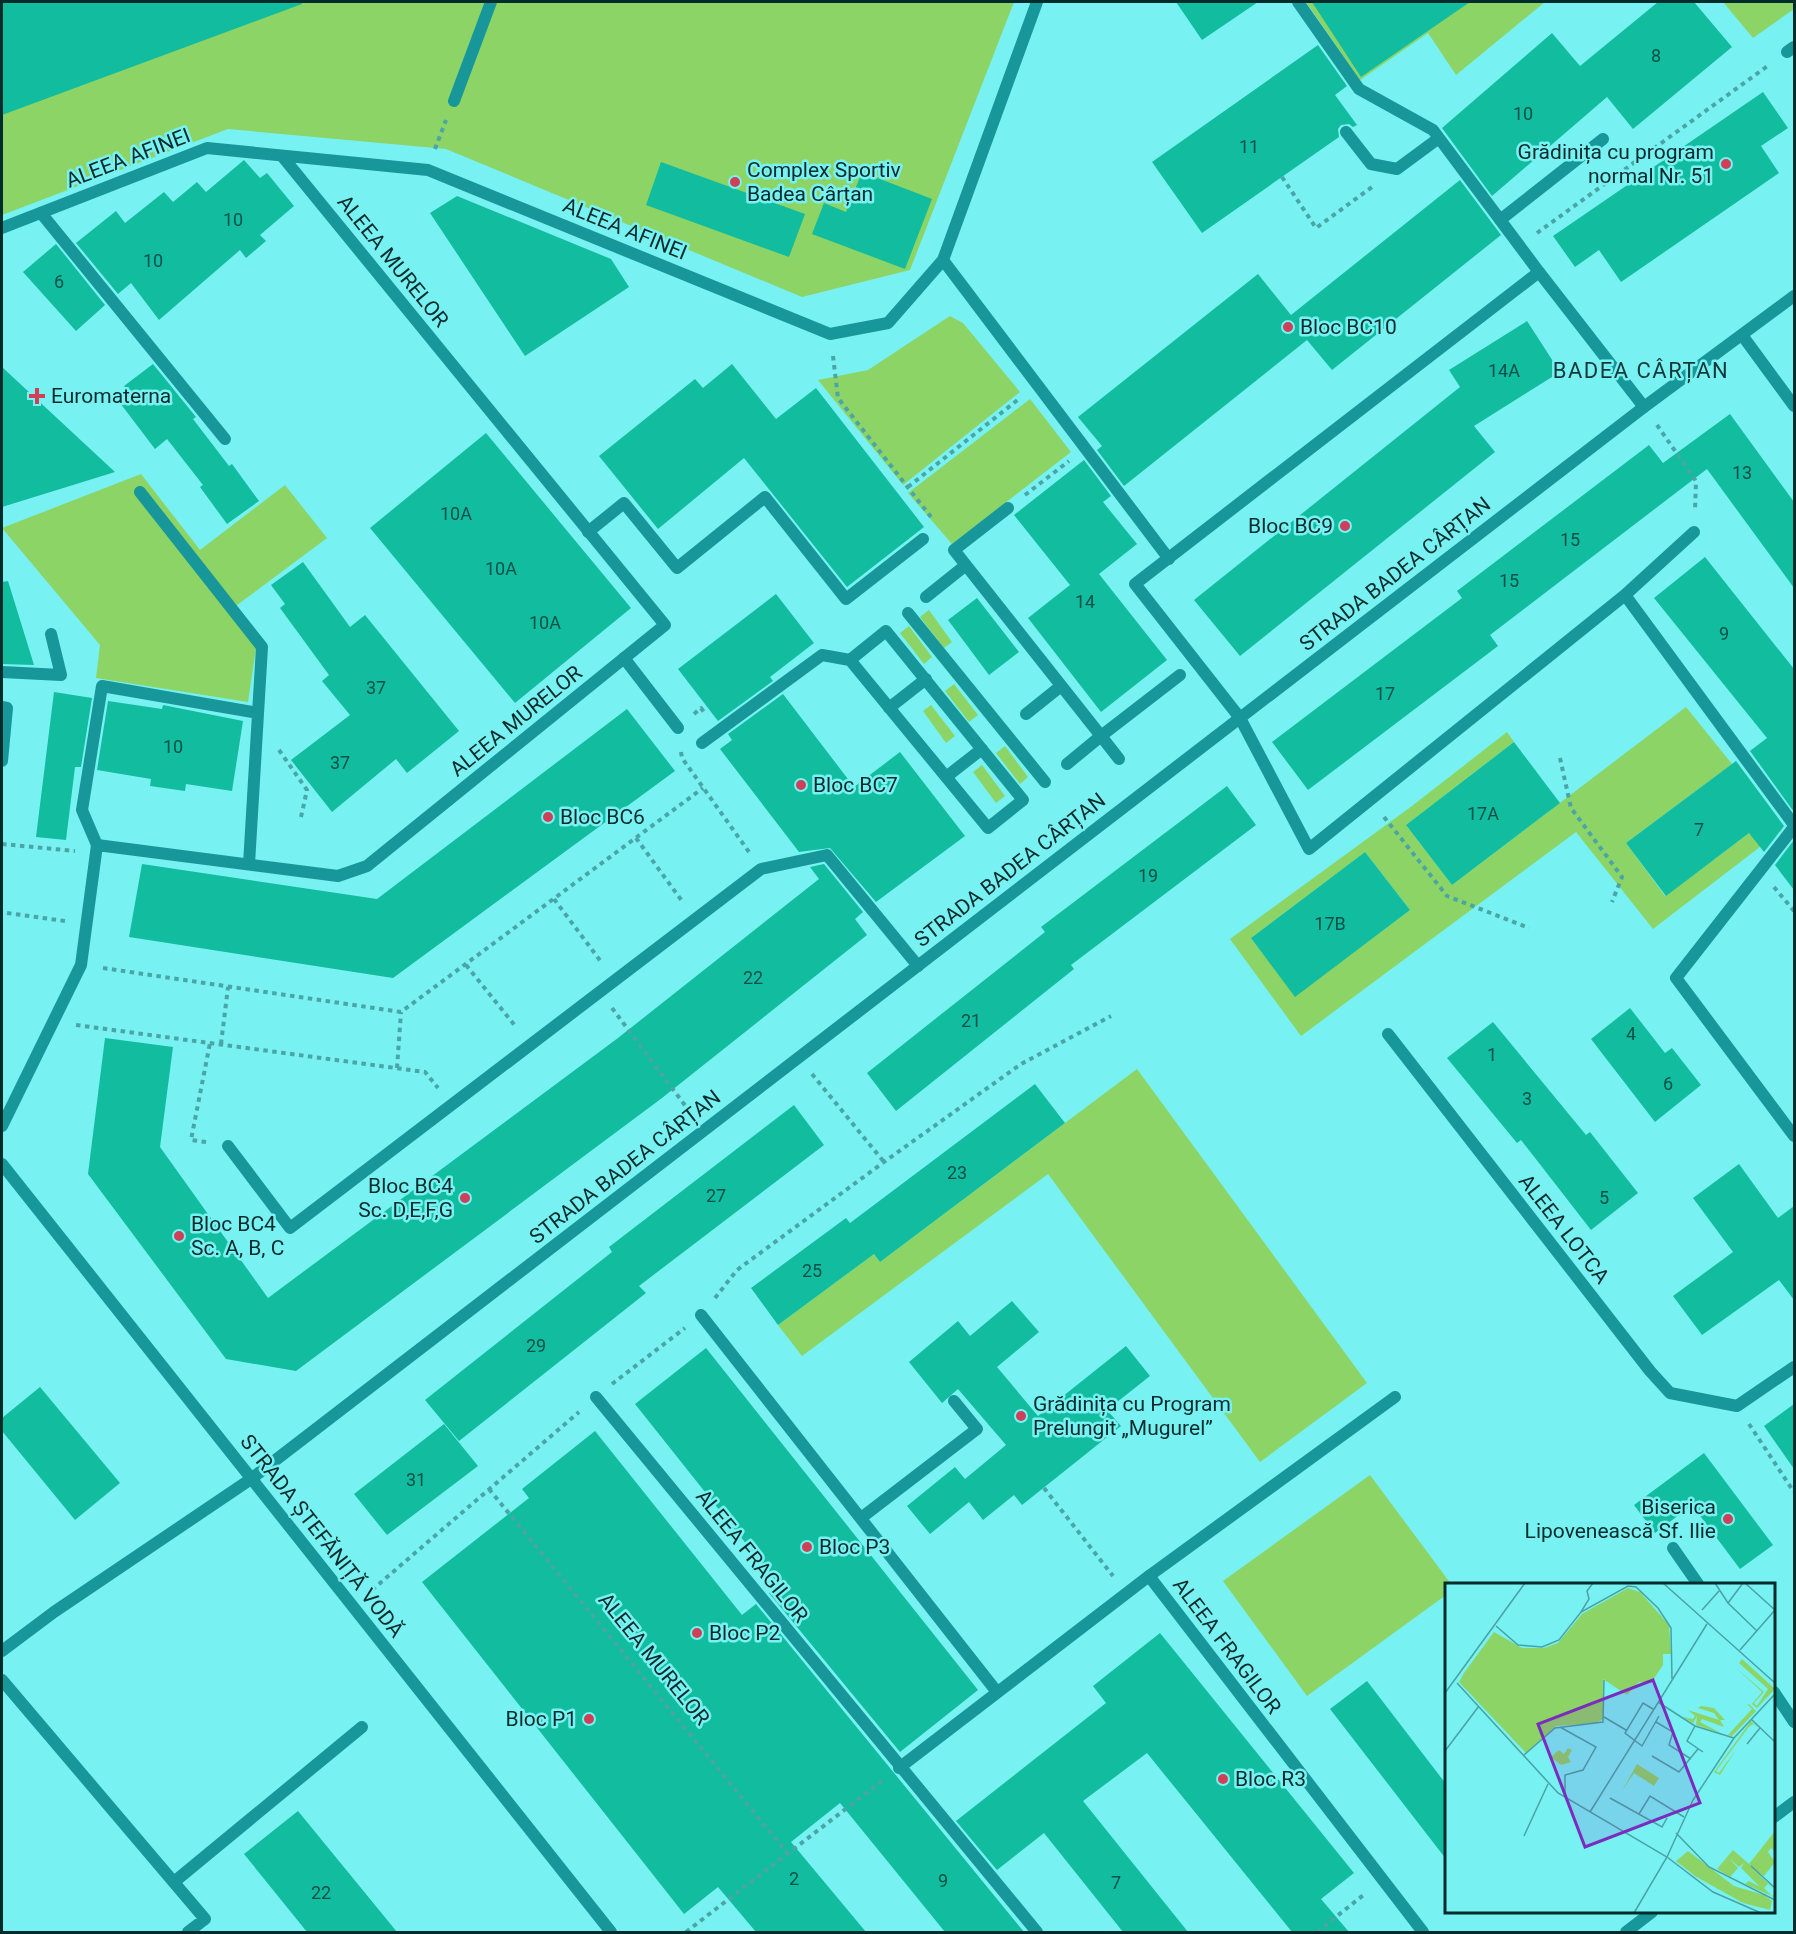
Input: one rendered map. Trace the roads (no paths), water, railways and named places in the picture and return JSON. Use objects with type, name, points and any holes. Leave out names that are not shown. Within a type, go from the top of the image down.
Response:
[{"type":"street","points":[[454,101],[491,2]]},
{"type":"street","points":[[1037,2],[943,260],[1168,559]]},
{"type":"street","points":[[1298,2],[1359,89],[1433,130],[1644,407]]},
{"type":"street","points":[[1346,132],[1371,164],[1397,169],[1439,138]]},
{"type":"street","points":[[1500,220],[1603,139]]},
{"type":"street","name":"ALEEA AFINEI","points":[[2,228],[207,148],[428,170],[830,334],[888,323],[943,260]]},
{"type":"street","name":"ALEEA MURELOR","points":[[97,845],[338,876],[367,866],[664,625],[282,156]]},
{"type":"street","points":[[41,213],[225,439]]},
{"type":"street","points":[[1539,272],[1135,584],[1240,718],[1309,849],[1624,595],[1694,532]]},
{"type":"street","name":"STRADA BADEA CÂRȚAN","points":[[2,1651],[54,1612],[251,1479],[1644,407],[1794,296]]},
{"type":"street","points":[[1742,334],[1794,406]]},
{"type":"street","points":[[140,492],[262,646],[249,864]]},
{"type":"street","points":[[588,532],[624,503],[677,568],[765,497],[846,599],[923,538]]},
{"type":"street","points":[[1008,508],[956,549],[966,565],[1119,759]]},
{"type":"street","points":[[927,597],[966,565]]},
{"type":"street","points":[[1624,595],[1794,826],[1676,978],[1794,1136]]},
{"type":"street","points":[[908,613],[1045,782]]},
{"type":"street","points":[[702,743],[822,655],[850,660],[988,828],[1023,800],[886,631],[850,660]]},
{"type":"street","points":[[2,672],[61,675],[51,634]]},
{"type":"street","points":[[624,658],[678,728]]},
{"type":"street","points":[[1066,764],[1180,675]]},
{"type":"street","points":[[889,708],[926,679]]},
{"type":"street","points":[[2,1126],[81,965],[97,845],[82,810],[102,686],[258,713]]},
{"type":"street","points":[[1026,714],[1061,686]]},
{"type":"street","points":[[2,707],[7,708],[2,762]]},
{"type":"street","points":[[946,777],[982,749]]},
{"type":"street","points":[[228,1146],[290,1228],[761,869],[827,855],[918,966]]},
{"type":"street","name":"ALEEA LOTCA","points":[[1388,1034],[1642,1362],[1670,1393],[1737,1406],[1794,1367]]},
{"type":"street","name":"STRADA ȘTEFĂNIȚĂ VODĂ","points":[[2,1164],[612,1932]]},
{"type":"street","points":[[701,1315],[998,1692]]},
{"type":"street","name":"ALEEA FRAGILOR","points":[[596,1397],[899,1768],[1037,1932]]},
{"type":"street","points":[[1149,1576],[1395,1397]]},
{"type":"street","points":[[861,1518],[977,1429],[954,1401]]},
{"type":"street","points":[[1673,1548],[1697,1583]]},
{"type":"street","name":"ALEEA FRAGILOR","points":[[899,1768],[1149,1576],[1423,1932]]},
{"type":"street","points":[[2,1680],[205,1919],[188,1932]]},
{"type":"street","points":[[1775,1695],[1794,1722]]},
{"type":"street","points":[[174,1882],[362,1727]]},
{"type":"street","points":[[1775,1816],[1794,1802]]},
{"type":"street","points":[[1626,1932],[1650,1913]]},
{"type":"place","name":"Grădinița cu program normal Nr. 51","points":[[1726,164]]},
{"type":"place","name":"Complex Sportiv Badea Cârțan","points":[[735,182]]},
{"type":"place","name":"Bloc BC10","points":[[1288,327]]},
{"type":"place","name":"Euromaterna","points":[[37,396]]},
{"type":"place","name":"Bloc BC9","points":[[1345,526]]},
{"type":"place","name":"Bloc BC7","points":[[801,785]]},
{"type":"place","name":"Bloc BC6","points":[[548,817]]},
{"type":"place","name":"Bloc BC4 Sc. D,E,F,G","points":[[465,1198]]},
{"type":"place","name":"Bloc BC4 Sc. A, B, C","points":[[179,1236]]},
{"type":"place","name":"Grădinița cu Program Prelungit „Mugurel”","points":[[1021,1416]]},
{"type":"place","name":"Biserica Lipovenească Sf. Ilie","points":[[1728,1519]]},
{"type":"place","name":"Bloc P3","points":[[807,1547]]},
{"type":"place","name":"Bloc P2","points":[[697,1633]]},
{"type":"place","name":"Bloc P1","points":[[589,1719]]},
{"type":"place","name":"Bloc R3","points":[[1223,1779]]},
{"type":"district","name":"BADEA CÂRȚAN","points":[[1641,370]]}]
